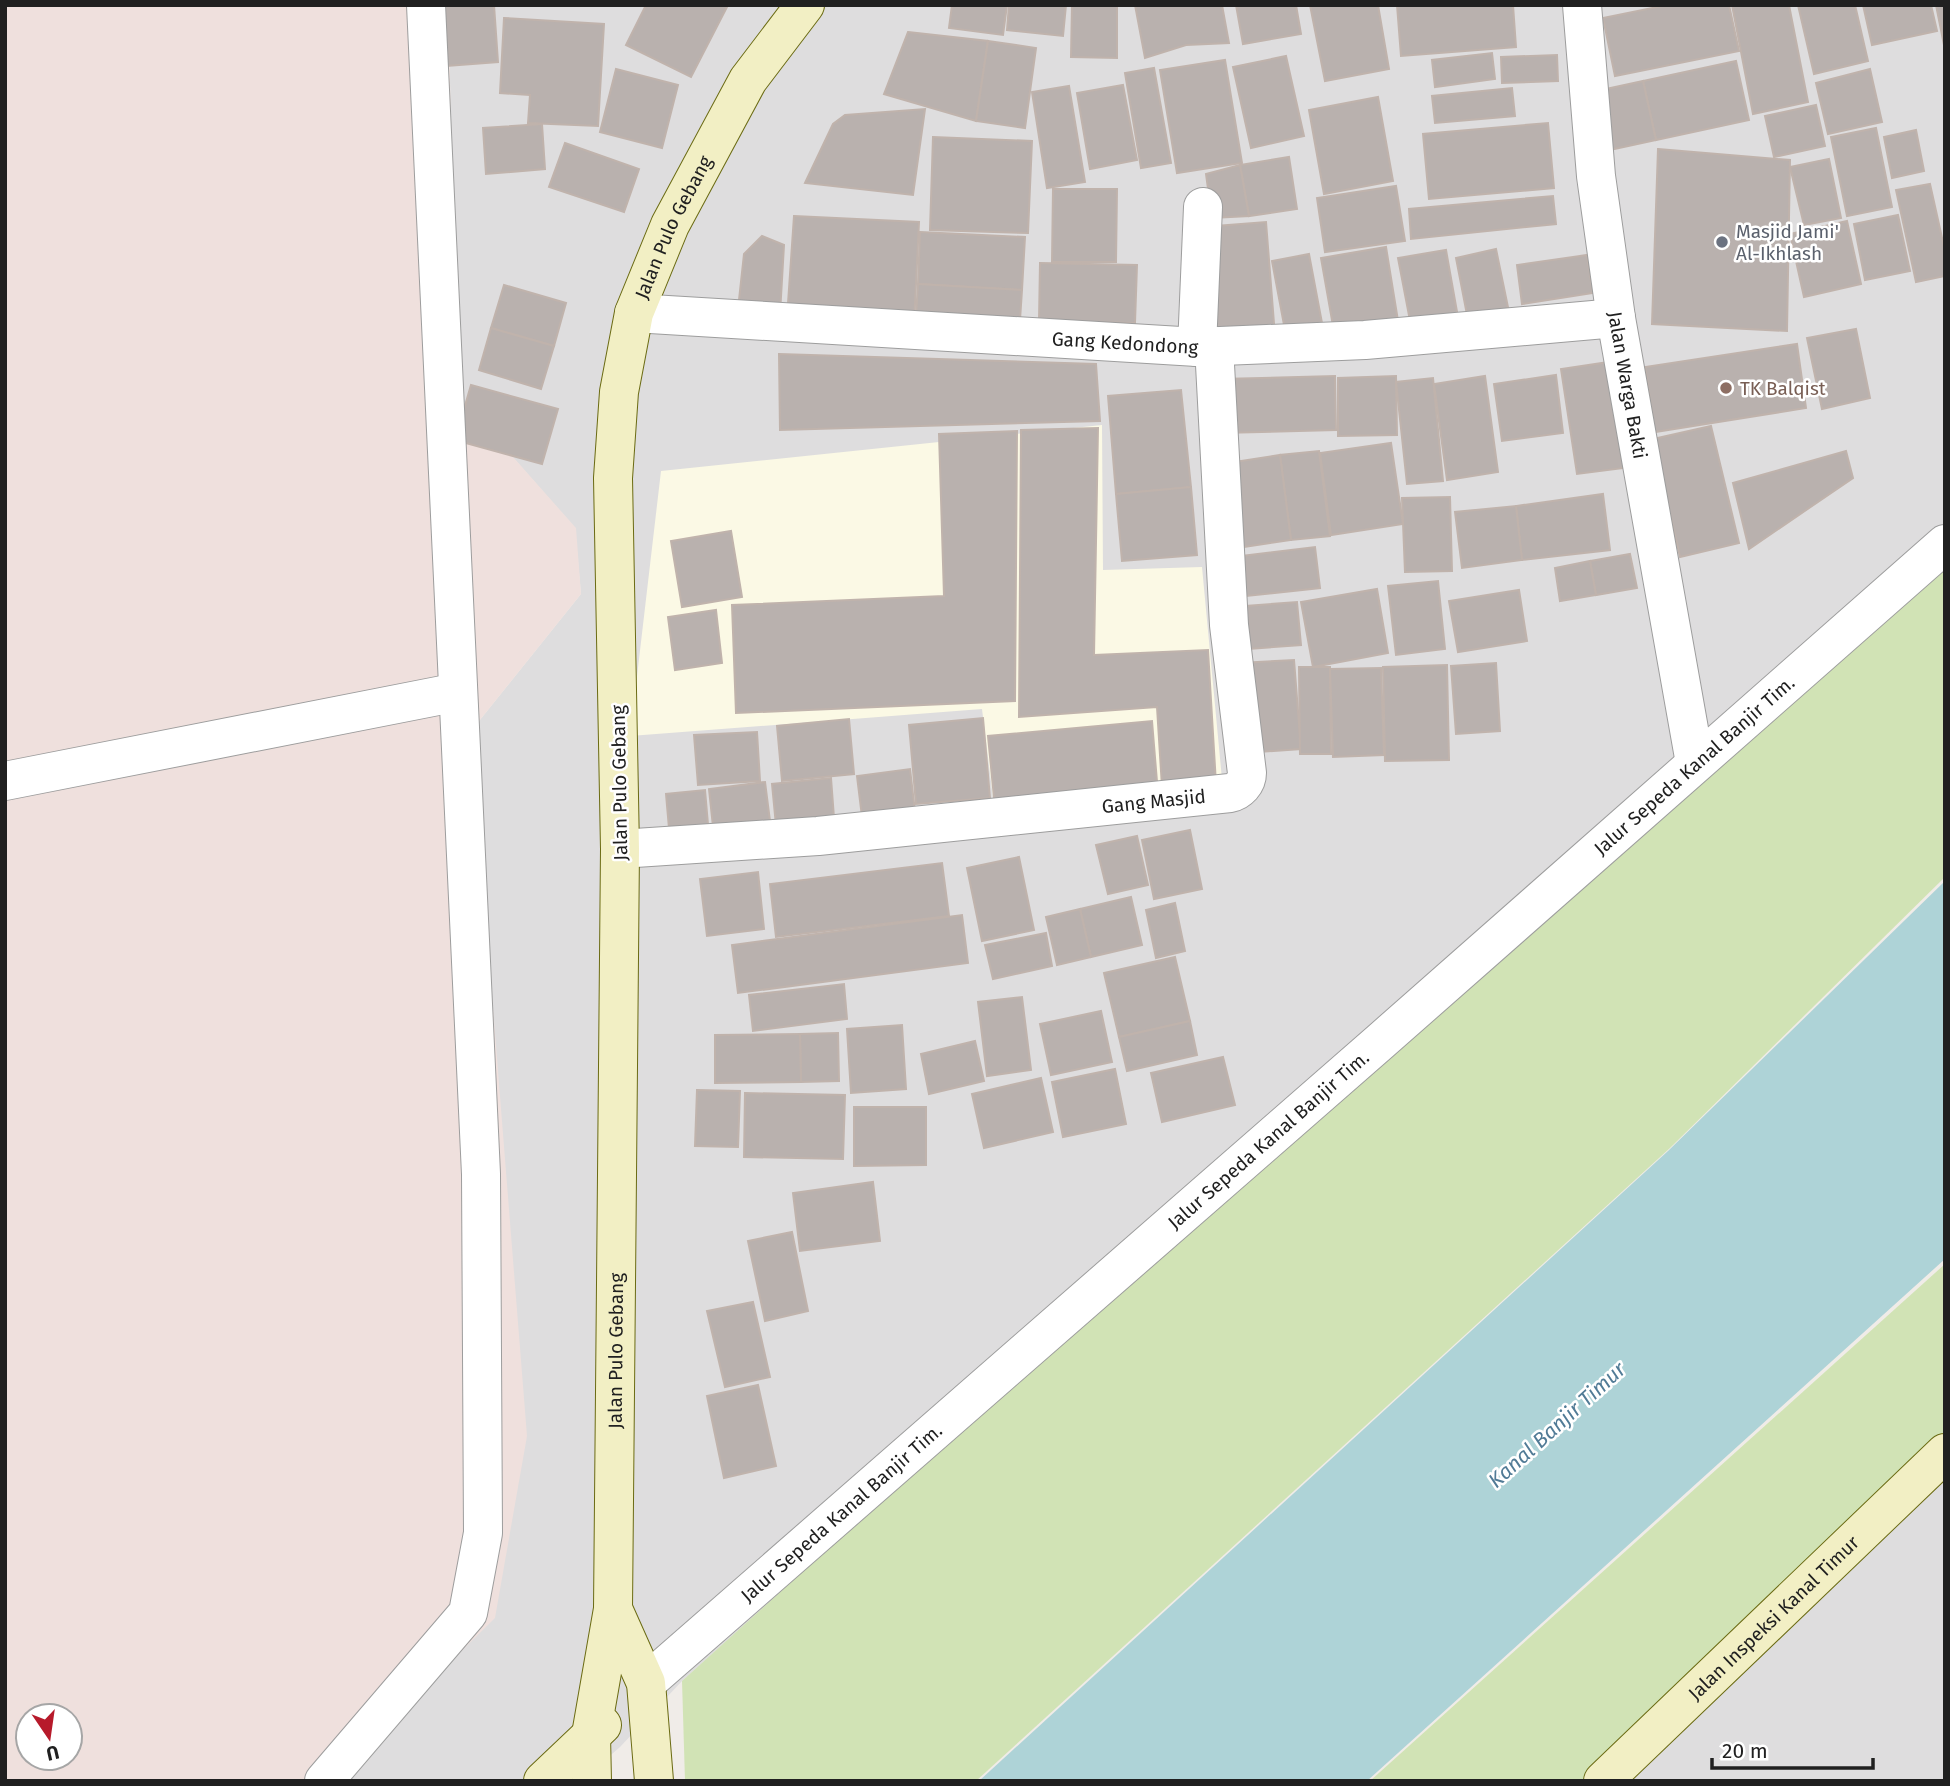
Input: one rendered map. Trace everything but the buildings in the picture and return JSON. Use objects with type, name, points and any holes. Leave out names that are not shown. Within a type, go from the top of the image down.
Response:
[{"type":"street","points":[[324,1781],[468,1613],[483,1533],[481,1174],[426,5]]},
{"type":"street","name":"Jalan Pulo Gebang","points":[[592,1781],[591,1735],[613,1609],[620,849],[613,478],[619,392],[634,313],[670,225],[748,80],[805,5]]},
{"type":"street","name":"Jalan Warga Bakti","points":[[1582,5],[1596,176],[1616,318],[1695,763]]},
{"type":"street","points":[[1203,207],[1206,347]]},
{"type":"street","name":"Gang Kedondong","points":[[634,313],[1206,347],[1365,340],[1616,318]]},
{"type":"street","name":"Gang Masjid","points":[[620,849],[818,836],[1216,795],[1233,793],[1239,789],[1245,783],[1247,773],[1228,625],[1206,347]]},
{"type":"street","name":"Jalur Sepeda Kanal Banjir Tim.","points":[[543,1781],[646,1683],[1945,544]]},
{"type":"street","points":[[5,781],[458,692]]},
{"type":"street","name":"Jalan Inspeksi Kanal Timur","points":[[1603,1781],[1945,1453]]},
{"type":"street","name":"Jalan Pulo Gebang","points":[[613,1609],[646,1683],[654,1781]]},
{"type":"shaded area","points":[[5,5],[448,5],[458,395],[576,528],[581,594],[471,731],[527,1436],[495,1618],[330,1781],[5,1781]]},
{"type":"shaded area","points":[[448,5],[1945,5],[1945,544],[682,1681],[620,1747],[581,1781],[330,1781],[471,731],[581,594],[575,528],[458,395]]},
{"type":"shaded area","points":[[1102,425],[1103,570],[1202,567],[1223,790],[995,814],[982,709],[630,736],[661,471]]},
{"type":"shaded area","points":[[1945,1453],[1945,1781],[1601,1781]]},
{"type":"green space","points":[[1945,544],[1945,877],[1670,1148],[976,1781],[685,1781],[682,1681],[1695,763]]},
{"type":"green space","points":[[1945,1264],[1945,1453],[1603,1781],[1370,1781]]},
{"type":"water","name":"Kanal Banjir Timur","points":[[1945,881],[1945,1259],[1367,1781],[979,1781],[1668,1151]]},
{"type":"place","name":"Masjid Jami' Al-Ikhlash","points":[[1722,242]]},
{"type":"place","name":"TK Balqist","points":[[1726,388]]}]
